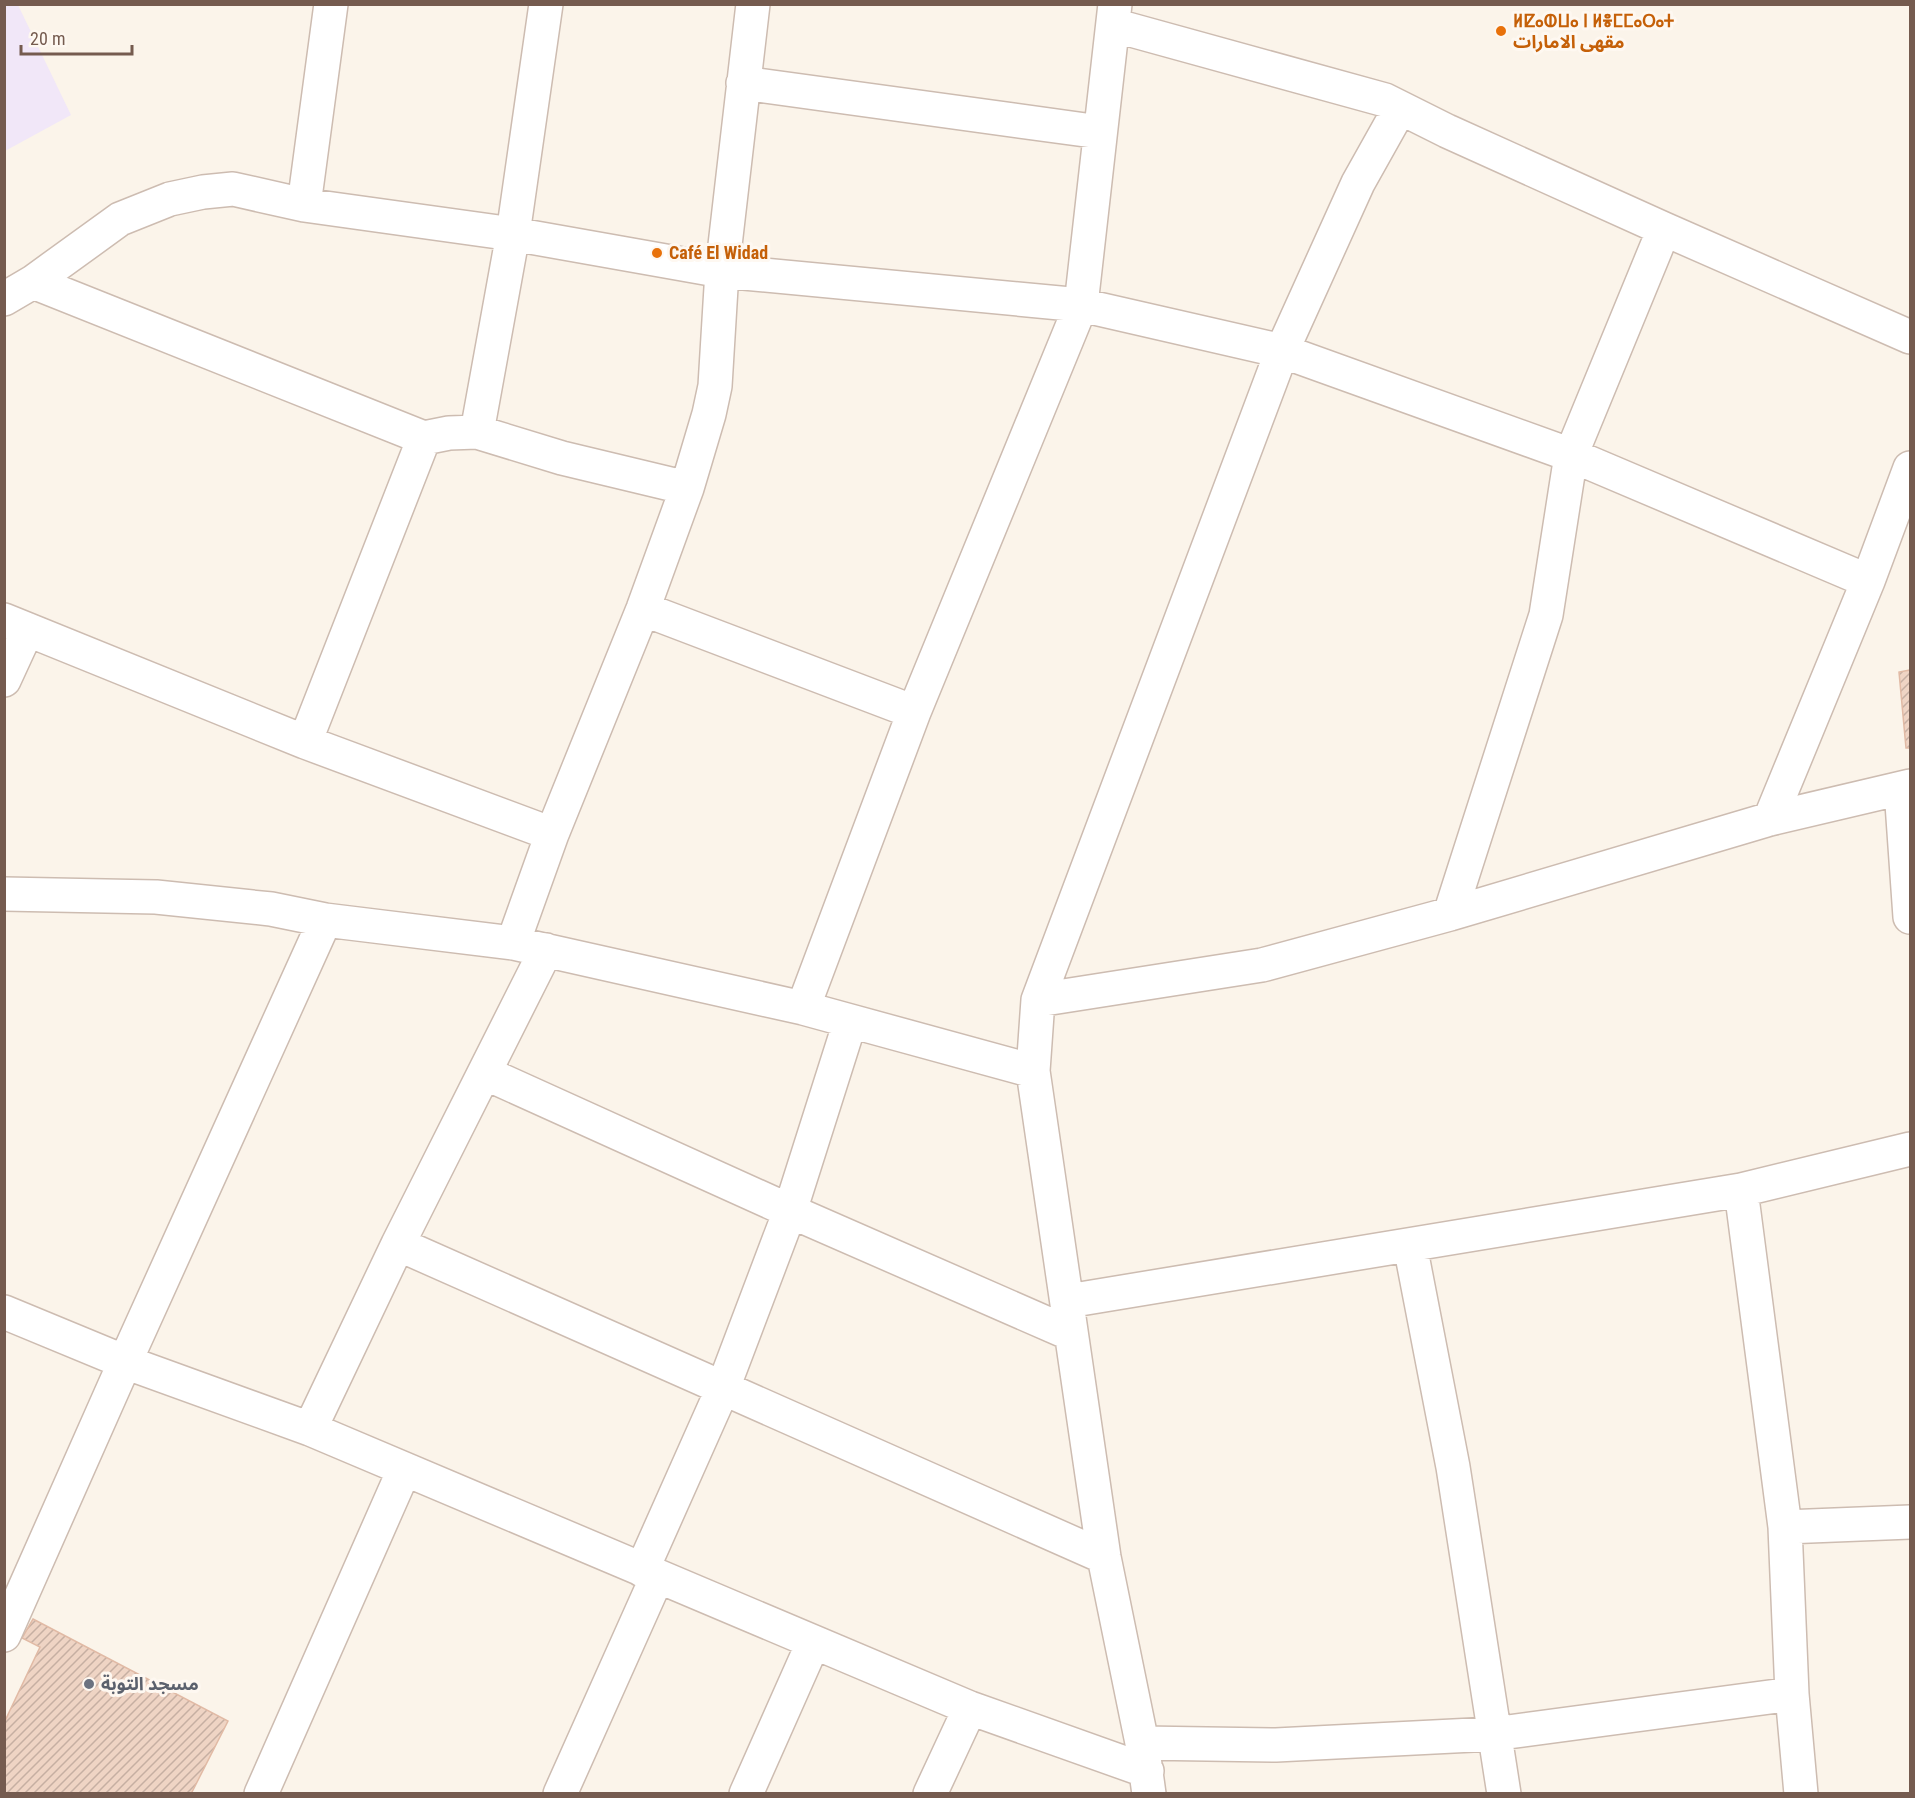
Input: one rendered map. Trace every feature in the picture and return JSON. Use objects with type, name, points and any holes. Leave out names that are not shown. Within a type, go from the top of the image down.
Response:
[{"type":"street","points":[[304,205],[331,4]]},
{"type":"street","points":[[477,432],[513,234],[546,4]]},
{"type":"street","points":[[513,943],[552,834],[643,609],[687,488],[715,386],[722,271],[753,4]]},
{"type":"street","points":[[803,1008],[914,712],[1081,305],[1114,15],[1386,100],[1664,229],[1911,337]]},
{"type":"street","points":[[744,83],[1100,132]]},
{"type":"street","points":[[1146,1769],[1104,1557],[1033,1071],[1038,1000],[1282,351],[1358,183],[1400,108]]},
{"type":"street","points":[[4,299],[33,282],[120,219],[170,199],[233,189],[304,205],[513,234],[722,271],[1081,305],[1282,351],[1571,455],[1869,581]]},
{"type":"street","points":[[1450,914],[1546,615],[1571,455],[1664,229]]},
{"type":"street","points":[[33,282],[424,438],[449,433],[477,432],[562,458],[687,488]]},
{"type":"street","points":[[305,742],[424,438]]},
{"type":"street","points":[[1770,819],[1869,581],[1911,468]]},
{"type":"street","points":[[643,609],[914,712]]},
{"type":"street","points":[[4,680],[16,625],[305,742],[552,834]]},
{"type":"street","points":[[1038,1000],[1262,965],[1450,914],[1770,819],[1906,787],[1911,917]]},
{"type":"street","points":[[4,894],[156,897],[271,909],[325,920],[513,943],[803,1008],[1033,1071]]},
{"type":"street","points":[[4,1635],[325,920]]},
{"type":"street","points":[[310,1429],[398,1244],[546,950]]},
{"type":"street","points":[[560,1794],[723,1388],[790,1211],[850,1022]]},
{"type":"street","points":[[485,1073],[790,1211],[1071,1334]]},
{"type":"street","points":[[1068,1301],[1741,1190],[1911,1149]]},
{"type":"street","points":[[1741,1190],[1785,1527],[1792,1694],[1801,1794]]},
{"type":"street","points":[[398,1244],[1104,1557]]},
{"type":"street","points":[[1410,1245],[1453,1467],[1504,1794]]},
{"type":"street","points":[[4,1312],[125,1362],[310,1429],[970,1708],[1146,1769],[1276,1745],[1493,1734],[1792,1694]]},
{"type":"street","points":[[261,1794],[404,1470]]},
{"type":"street","points":[[1785,1527],[1911,1522]]},
{"type":"street","points":[[746,1794],[813,1643]]},
{"type":"street","points":[[930,1794],[970,1708]]},
{"type":"shaded area","points":[[5,4],[18,5],[71,115],[5,151]]},
{"type":"building","points":[[1910,670],[1910,748],[1906,748],[1899,672]]},
{"type":"building","name":"مسجد التوبة","points":[[33,1619],[228,1721],[191,1794],[4,1794],[4,1723],[40,1647],[22,1638]]},
{"type":"place","name":"ⵍⵇⴰⵀⵡⴰ ⵏ ⵍⴻⵎⵎⴰⵔⴰⵜ مقهى الامارات","points":[[1501,31]]},
{"type":"place","name":"Café El Widad","points":[[657,253]]},
{"type":"place","name":"مسجد التوبة","points":[[89,1684]]}]
